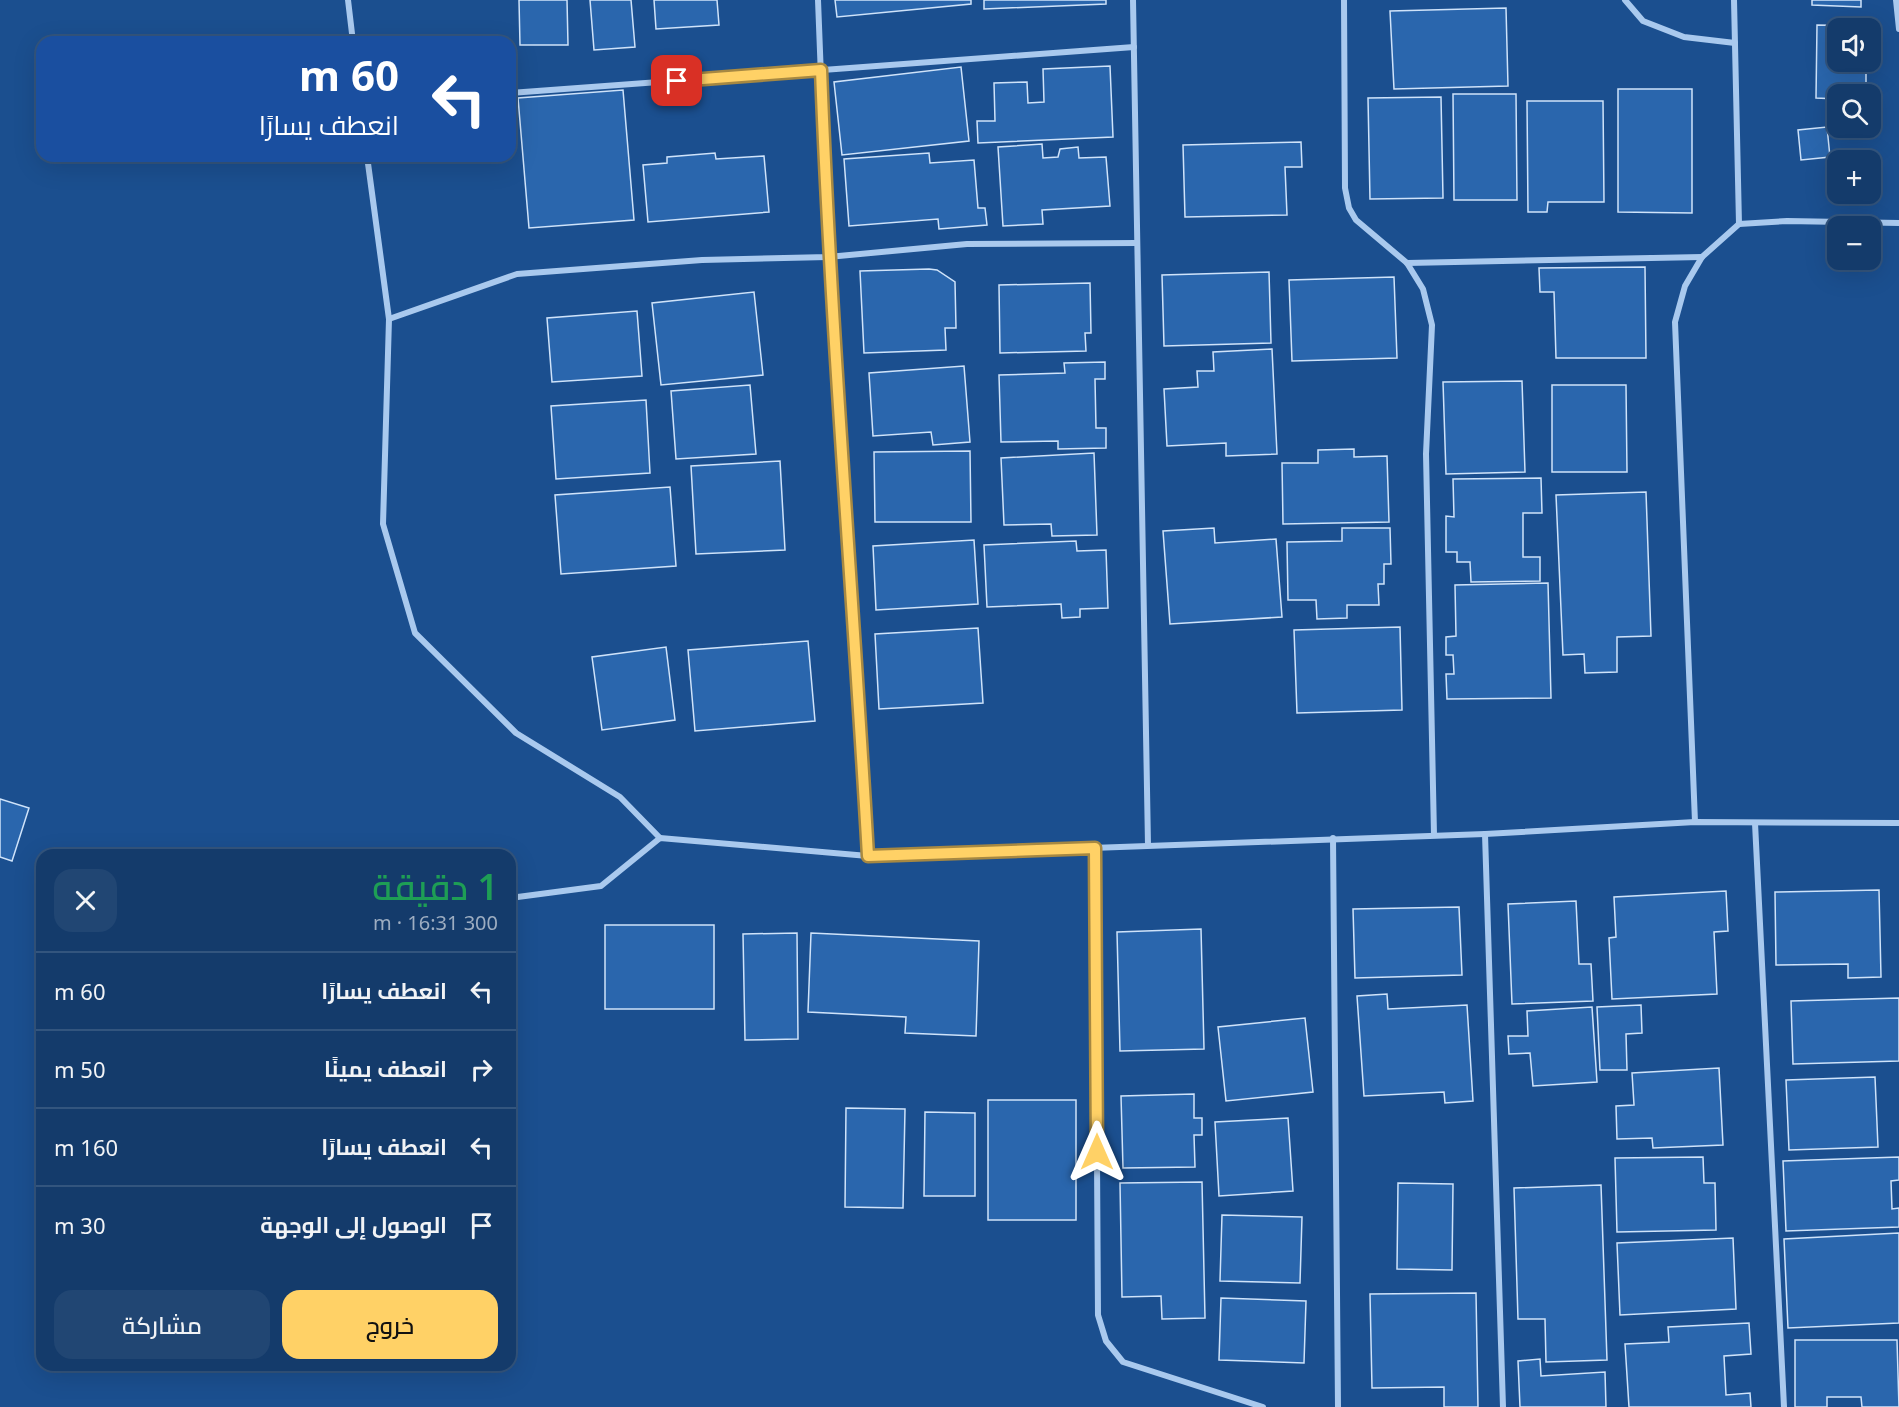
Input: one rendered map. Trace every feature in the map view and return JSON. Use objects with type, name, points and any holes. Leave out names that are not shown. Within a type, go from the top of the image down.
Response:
[{"type":"street","points":[[348,0],[352,36]]},
{"type":"street","points":[[818,0],[828,257],[850,549],[868,856]]},
{"type":"street","points":[[1133,0],[1148,845]]},
{"type":"street","points":[[1344,0],[1345,188],[1349,208],[1356,220],[1407,263],[1424,289],[1432,325],[1426,454],[1434,835]]},
{"type":"street","points":[[1625,0],[1643,21],[1684,37],[1735,43]]},
{"type":"street","points":[[1734,0],[1739,224]]},
{"type":"street","points":[[1896,0],[1899,28]]},
{"type":"street","points":[[516,93],[1134,47]]},
{"type":"street","points":[[369,162],[389,319],[383,524],[415,633],[516,733],[620,796],[660,838],[868,856],[1485,834],[1695,822],[1899,823]]},
{"type":"street","points":[[1695,822],[1675,322],[1686,286],[1702,257],[1739,224],[1786,220],[1899,223]]},
{"type":"street","points":[[389,319],[517,274],[702,260],[828,257],[967,244],[1137,243]]},
{"type":"street","points":[[1407,263],[1702,257]]},
{"type":"street","points":[[1755,823],[1785,1407]]},
{"type":"street","points":[[1485,834],[1503,1407]]},
{"type":"street","points":[[516,897],[602,886],[660,838]]},
{"type":"street","points":[[1334,838],[1338,1407]]},
{"type":"street","points":[[1095,848],[1098,1315],[1106,1341],[1123,1362],[1263,1407]]},
{"type":"building","points":[[519,0],[567,0],[568,45],[520,45]]},
{"type":"building","points":[[590,0],[631,0],[635,47],[594,50]]},
{"type":"building","points":[[654,0],[717,0],[719,25],[656,29]]},
{"type":"building","points":[[835,0],[971,0],[971,4],[837,17]]},
{"type":"building","points":[[984,0],[1106,0],[1106,4],[984,9]]},
{"type":"building","points":[[1812,0],[1861,0],[1861,7],[1812,5]]},
{"type":"building","points":[[1506,8],[1508,86],[1394,89],[1390,11]]},
{"type":"building","points":[[1817,25],[1827,25],[1827,72],[1866,72],[1866,84],[1827,84],[1827,98],[1816,98]]},
{"type":"building","points":[[1110,66],[1113,137],[978,143],[977,121],[995,121],[994,83],[1027,82],[1028,103],[1044,102],[1043,69]]},
{"type":"building","points":[[961,67],[969,141],[842,155],[834,82]]},
{"type":"building","points":[[1618,89],[1692,89],[1692,213],[1618,212]]},
{"type":"building","points":[[623,90],[634,220],[529,228],[518,98]]},
{"type":"building","points":[[1453,94],[1516,94],[1517,200],[1454,200]]},
{"type":"building","points":[[1441,97],[1443,198],[1370,199],[1368,98]]},
{"type":"building","points":[[1527,101],[1603,101],[1604,202],[1548,202],[1547,212],[1528,212]]},
{"type":"building","points":[[1827,127],[1829,150],[1827,150],[1827,157],[1801,160],[1798,130]]},
{"type":"building","points":[[1301,142],[1302,167],[1285,167],[1287,215],[1185,217],[1183,145]]},
{"type":"building","points":[[1042,144],[1043,158],[1058,157],[1060,149],[1078,147],[1079,158],[1106,157],[1110,206],[1042,210],[1043,224],[1003,226],[998,147]]},
{"type":"building","points":[[715,153],[716,159],[764,156],[769,212],[648,222],[643,165],[667,163],[667,157]]},
{"type":"building","points":[[929,153],[930,163],[974,160],[978,208],[985,208],[987,225],[939,229],[938,219],[849,226],[844,159]]},
{"type":"building","points":[[1645,267],[1646,358],[1556,358],[1554,292],[1540,292],[1539,268]]},
{"type":"building","points":[[937,270],[955,282],[956,328],[945,328],[946,350],[864,353],[860,271]]},
{"type":"building","points":[[1269,272],[1271,343],[1164,346],[1162,275]]},
{"type":"building","points":[[1394,277],[1397,358],[1292,361],[1289,280]]},
{"type":"building","points":[[1090,283],[1091,333],[1085,333],[1086,351],[1000,353],[999,285]]},
{"type":"building","points":[[754,292],[763,375],[661,385],[652,303]]},
{"type":"building","points":[[637,311],[642,376],[552,382],[547,318]]},
{"type":"building","points":[[1272,349],[1277,454],[1226,456],[1226,443],[1167,446],[1164,389],[1198,387],[1197,371],[1214,371],[1213,352]]},
{"type":"building","points":[[1105,362],[1105,379],[1095,379],[1096,428],[1106,428],[1106,448],[1058,449],[1058,441],[1001,442],[999,375],[1065,373],[1064,363]]},
{"type":"building","points":[[964,366],[970,442],[933,445],[931,432],[873,436],[869,373]]},
{"type":"building","points":[[1522,381],[1525,472],[1446,474],[1443,382]]},
{"type":"building","points":[[750,385],[756,454],[676,459],[671,391]]},
{"type":"building","points":[[1552,385],[1626,385],[1627,472],[1552,472]]},
{"type":"building","points":[[646,400],[650,473],[556,479],[551,406]]},
{"type":"building","points":[[1354,449],[1354,457],[1387,456],[1389,522],[1283,524],[1282,463],[1318,463],[1318,450]]},
{"type":"building","points":[[970,451],[971,522],[875,522],[874,452]]},
{"type":"building","points":[[1094,453],[1097,535],[1052,536],[1051,524],[1004,525],[1001,458]]},
{"type":"building","points":[[780,461],[785,550],[696,554],[691,466]]},
{"type":"building","points":[[1541,478],[1542,513],[1523,513],[1523,557],[1540,557],[1540,581],[1471,582],[1470,562],[1457,562],[1457,552],[1446,552],[1446,516],[1454,517],[1453,479]]},
{"type":"building","points":[[670,487],[676,566],[561,574],[555,495]]},
{"type":"building","points":[[1646,492],[1651,636],[1617,637],[1617,672],[1585,673],[1584,654],[1563,655],[1556,495]]},
{"type":"building","points":[[1214,528],[1215,543],[1276,539],[1282,617],[1170,624],[1163,531]]},
{"type":"building","points":[[1342,528],[1390,528],[1391,564],[1384,564],[1384,584],[1378,584],[1379,605],[1347,605],[1347,618],[1317,619],[1316,600],[1288,600],[1287,542],[1342,541]]},
{"type":"building","points":[[974,540],[978,604],[876,610],[873,546]]},
{"type":"building","points":[[1076,541],[1077,551],[1106,550],[1108,608],[1080,609],[1080,617],[1062,618],[1061,604],[987,607],[984,545]]},
{"type":"building","points":[[1548,583],[1551,698],[1447,699],[1446,674],[1454,674],[1453,655],[1446,655],[1446,637],[1456,636],[1455,585]]},
{"type":"building","points":[[1400,627],[1402,710],[1297,713],[1294,630]]},
{"type":"building","points":[[978,628],[983,703],[879,709],[875,634]]},
{"type":"building","points":[[808,641],[815,721],[695,731],[688,650]]},
{"type":"building","points":[[666,647],[675,720],[602,730],[592,657]]},
{"type":"building","points":[[0,799],[29,808],[12,861],[0,857]]},
{"type":"building","points":[[1879,890],[1881,977],[1848,978],[1848,964],[1776,965],[1775,892]]},
{"type":"building","points":[[1726,891],[1728,931],[1714,932],[1717,994],[1612,999],[1609,938],[1616,937],[1614,897]]},
{"type":"building","points":[[1576,901],[1579,964],[1591,964],[1593,1001],[1512,1004],[1508,904]]},
{"type":"building","points":[[1459,907],[1462,975],[1355,978],[1353,909]]},
{"type":"building","points":[[605,925],[714,925],[714,1009],[605,1009]]},
{"type":"building","points":[[1201,929],[1204,1049],[1120,1051],[1117,932]]},
{"type":"building","points":[[797,933],[798,1039],[745,1040],[743,934]]},
{"type":"building","points":[[811,933],[979,941],[976,1036],[905,1033],[906,1017],[808,1012]]},
{"type":"building","points":[[1387,994],[1388,1009],[1467,1005],[1473,1101],[1445,1103],[1444,1092],[1364,1096],[1357,996]]},
{"type":"building","points":[[1899,998],[1899,1061],[1793,1064],[1791,1001]]},
{"type":"building","points":[[1641,1005],[1642,1033],[1626,1034],[1627,1070],[1600,1070],[1597,1007]]},
{"type":"building","points":[[1592,1007],[1597,1082],[1533,1086],[1530,1053],[1509,1054],[1508,1036],[1528,1036],[1527,1011]]},
{"type":"building","points":[[1305,1018],[1313,1092],[1226,1101],[1218,1027]]},
{"type":"building","points":[[1719,1068],[1723,1145],[1653,1148],[1652,1138],[1617,1139],[1616,1106],[1634,1105],[1632,1073]]},
{"type":"building","points":[[1875,1077],[1878,1147],[1789,1150],[1786,1080]]},
{"type":"building","points":[[1194,1094],[1194,1118],[1202,1118],[1202,1135],[1194,1135],[1195,1167],[1123,1168],[1121,1096]]},
{"type":"building","points":[[988,1100],[1076,1100],[1076,1220],[988,1220]]},
{"type":"building","points":[[846,1108],[905,1109],[903,1208],[845,1207]]},
{"type":"building","points":[[925,1112],[975,1113],[975,1196],[924,1196]]},
{"type":"building","points":[[1288,1118],[1293,1191],[1219,1196],[1215,1122]]},
{"type":"building","points":[[1703,1157],[1704,1183],[1715,1183],[1716,1230],[1617,1232],[1615,1158]]},
{"type":"building","points":[[1899,1157],[1899,1180],[1891,1181],[1892,1209],[1899,1208],[1899,1227],[1786,1231],[1783,1161]]},
{"type":"building","points":[[1202,1182],[1205,1318],[1162,1319],[1161,1296],[1122,1297],[1120,1183]]},
{"type":"building","points":[[1398,1183],[1453,1184],[1452,1270],[1397,1269]]},
{"type":"building","points":[[1601,1185],[1607,1360],[1546,1362],[1545,1319],[1518,1319],[1514,1188]]},
{"type":"building","points":[[1222,1215],[1302,1217],[1300,1283],[1220,1281]]},
{"type":"building","points":[[1899,1233],[1899,1323],[1788,1328],[1784,1239]]},
{"type":"building","points":[[1733,1238],[1736,1309],[1620,1315],[1617,1243]]},
{"type":"building","points":[[1476,1293],[1478,1407],[1444,1407],[1444,1387],[1372,1388],[1370,1294]]},
{"type":"building","points":[[1221,1298],[1306,1301],[1304,1363],[1219,1360]]},
{"type":"building","points":[[1749,1323],[1751,1354],[1724,1356],[1726,1395],[1750,1393],[1751,1407],[1629,1407],[1625,1344],[1669,1342],[1668,1327]]},
{"type":"building","points":[[1795,1340],[1897,1340],[1899,1407],[1862,1407],[1861,1397],[1827,1397],[1827,1407],[1795,1407]]},
{"type":"building","points":[[1540,1359],[1541,1376],[1605,1372],[1606,1407],[1520,1407],[1518,1361]]},
{"type":"route","points":[[677,81],[821,70],[828,257],[851,560],[868,856],[1095,848],[1097,1152]]}]
